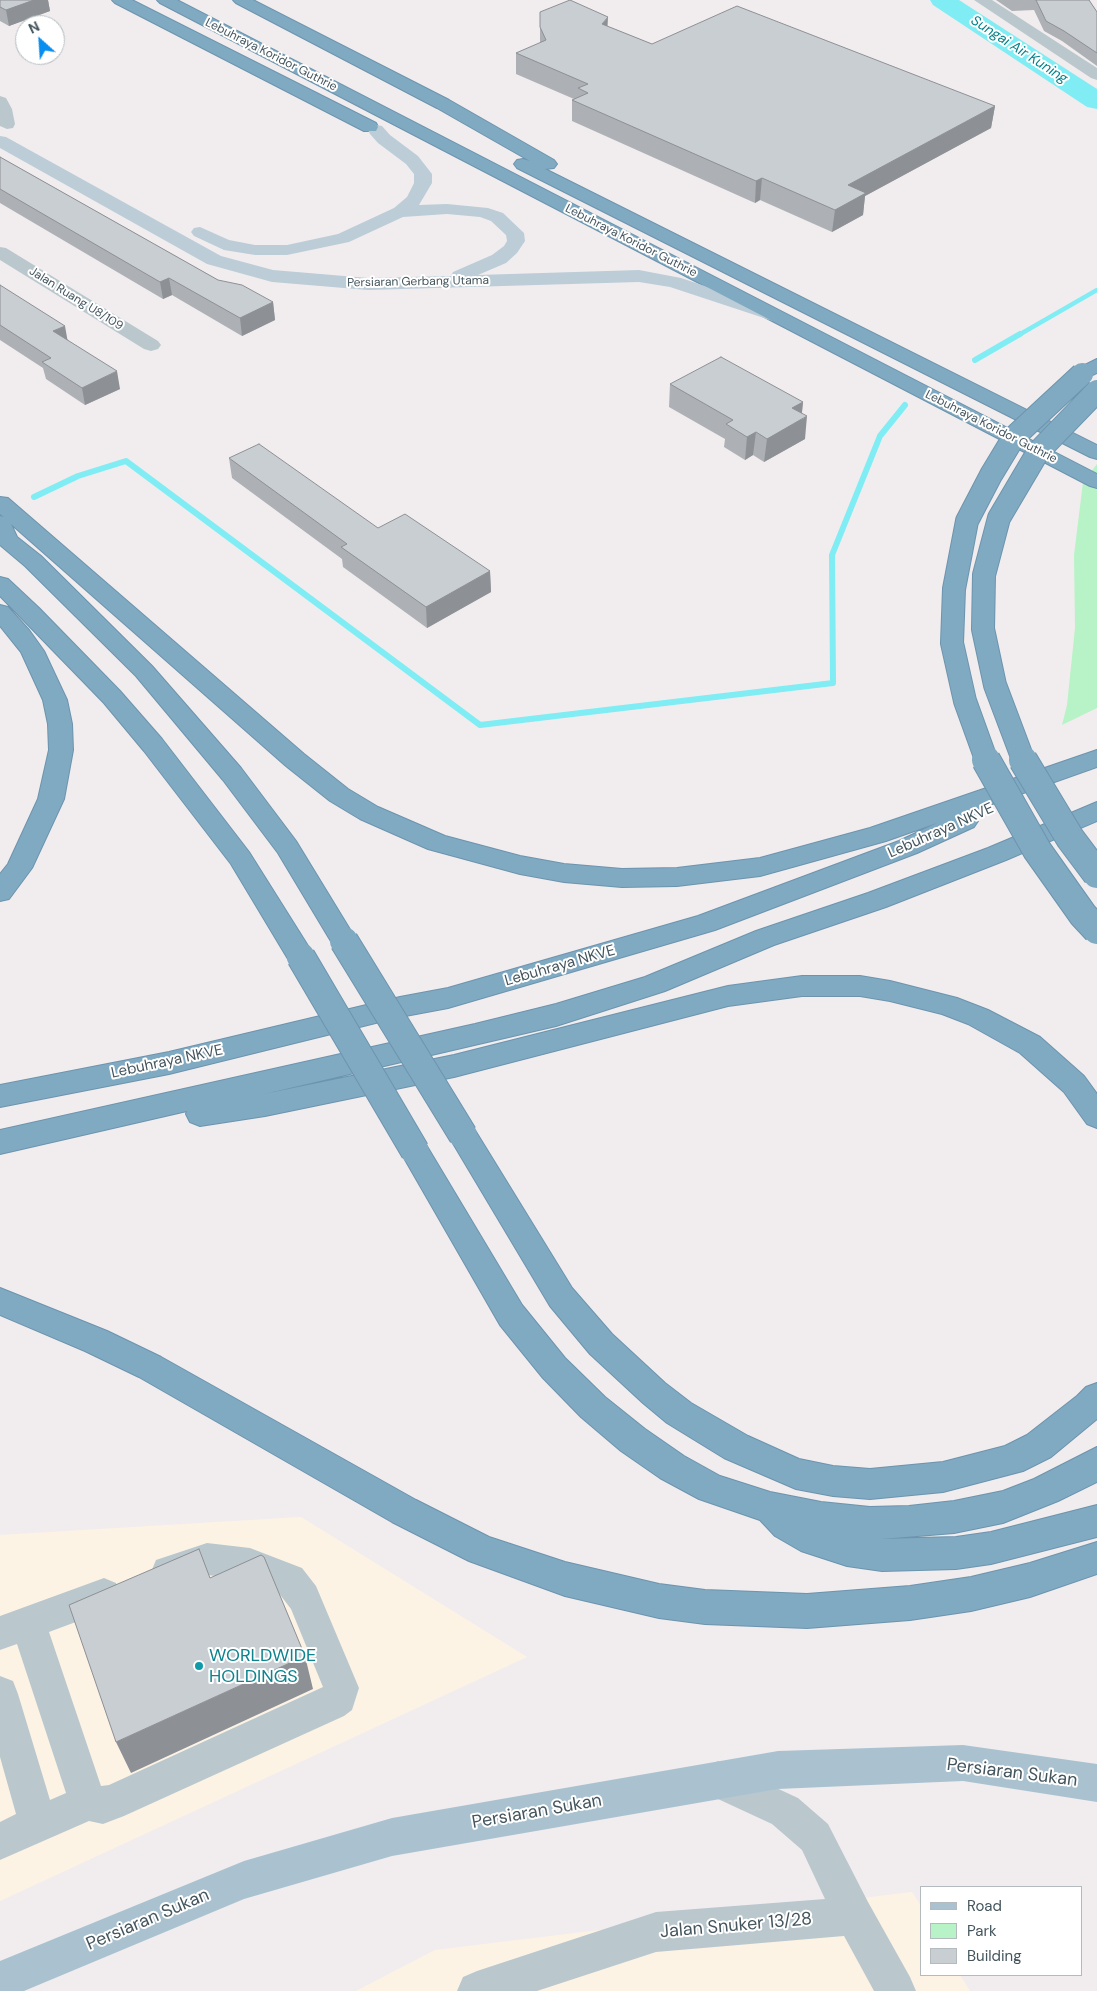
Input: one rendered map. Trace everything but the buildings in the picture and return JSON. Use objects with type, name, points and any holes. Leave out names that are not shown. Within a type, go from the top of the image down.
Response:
[{"type":"highway","points":[[120,0],[376,130],[512,192],[538,201],[561,205]]},
{"type":"highway","name":"Lebuhraya Koridor Guthrie","points":[[165,0],[1097,482]]},
{"type":"highway","points":[[241,0],[443,104],[574,178],[586,188],[594,200]]},
{"type":"highway","name":"Lebuhraya Koridor Guthrie","points":[[464,134],[1097,453]]},
{"type":"highway","points":[[1089,370],[1014,437],[991,475],[967,521],[954,589],[952,642],[965,701],[989,768],[1036,850],[1083,915],[1097,930]]},
{"type":"highway","points":[[1097,391],[1038,452],[999,518],[984,575],[983,629],[995,685],[1023,760],[1070,838],[1097,874]]},
{"type":"highway","points":[[0,504],[295,760],[339,795],[369,813],[437,842],[520,865],[564,873],[622,878],[677,877],[760,867],[877,835],[1097,760]]},
{"type":"highway","points":[[0,523],[8,540],[33,561],[144,671],[232,774],[287,847],[560,1297],[601,1344],[654,1393],[679,1413],[736,1448],[796,1474],[833,1481],[870,1484],[943,1477],[1011,1460],[1039,1446],[1089,1406],[1097,1397]]},
{"type":"highway","points":[[0,584],[31,612],[153,745],[240,858],[301,957],[510,1315],[554,1368],[606,1418],[633,1440],[672,1467],[711,1488],[770,1508],[821,1518],[870,1523],[909,1522],[954,1517],[1012,1504],[1087,1470],[1097,1462]]},
{"type":"highway","points":[[0,612],[21,635],[32,651],[55,700],[60,724],[61,750],[51,799],[19,868],[0,892]]},
{"type":"highway","name":"Lebuhraya NKVE","points":[[0,1096],[169,1063],[400,1007],[448,998],[706,923],[908,847],[1097,760]]},
{"type":"highway","points":[[13,1140],[556,1015],[656,984],[765,938],[877,900],[997,854],[1097,811]]},
{"type":"highway","points":[[13,1140],[266,1105],[454,1066],[728,996],[802,986],[860,986],[890,991],[947,1005],[978,1017],[1030,1045],[1074,1084],[1097,1116]]},
{"type":"highway","points":[[0,1302],[96,1341],[150,1367],[404,1511],[481,1550],[565,1579],[658,1601],[705,1607],[807,1611],[910,1603],[972,1594],[1030,1580],[1097,1558]]},
{"type":"highway","points":[[770,1508],[787,1525],[813,1540],[847,1550],[882,1555],[956,1554],[991,1548],[1097,1521]]},
{"type":"main road","points":[[4,122],[23,133]]},
{"type":"main road","points":[[182,222],[224,245],[255,250],[287,250],[343,238],[400,212],[415,200],[423,183],[423,174],[412,160],[384,139],[376,130]]},
{"type":"main road","name":"Persiaran Gerbang Utama","points":[[0,141],[224,264],[272,276],[320,282],[368,284],[640,276],[674,282],[773,315]]},
{"type":"main road","points":[[400,212],[447,209],[482,212],[497,217],[515,233],[516,241],[511,249],[499,259],[445,283]]},
{"type":"main road","name":"Persiaran Sukan","points":[[0,1981],[244,1880],[392,1837],[778,1770],[963,1763],[1097,1783]]},
{"type":"street","points":[[982,0],[1097,75]]},
{"type":"street","points":[[0,102],[4,109],[4,122]]},
{"type":"street","name":"Jalan Ruang U8/109","points":[[0,252],[151,345]]},
{"type":"street","points":[[0,1841],[88,1802],[103,1805],[111,1803],[331,1703],[340,1697],[341,1688],[304,1598],[290,1580],[250,1564],[207,1559],[14,1628],[88,1802]]},
{"type":"street","points":[[0,1694],[38,1824]]},
{"type":"street","points":[[718,1780],[785,1811],[815,1837],[854,1916],[896,1991]]},
{"type":"street","name":"Jalan Snuker 13/28","points":[[477,1991],[656,1932],[854,1916]]},
{"type":"shaded area","points":[[301,1517],[527,1657],[0,1901],[0,1535]]},
{"type":"shaded area","points":[[912,1892],[920,1904],[920,1976],[961,1976],[970,1991],[356,1991],[435,1950]]},
{"type":"green space","points":[[1097,464],[1097,708],[1062,725],[1067,705],[1075,628],[1074,555],[1083,482]]},
{"type":"waterway","name":"Sungai Air Kuning","points":[[942,0],[1097,101]]},
{"type":"waterway","points":[[1017,336],[1097,290]]},
{"type":"waterway","points":[[975,360],[1020,334]]},
{"type":"waterway","points":[[34,497],[78,476],[126,461],[480,725],[833,683],[832,555],[880,436],[905,405]]},
{"type":"place","name":"WORLDWIDE HOLDINGS","points":[[199,1666]]}]
